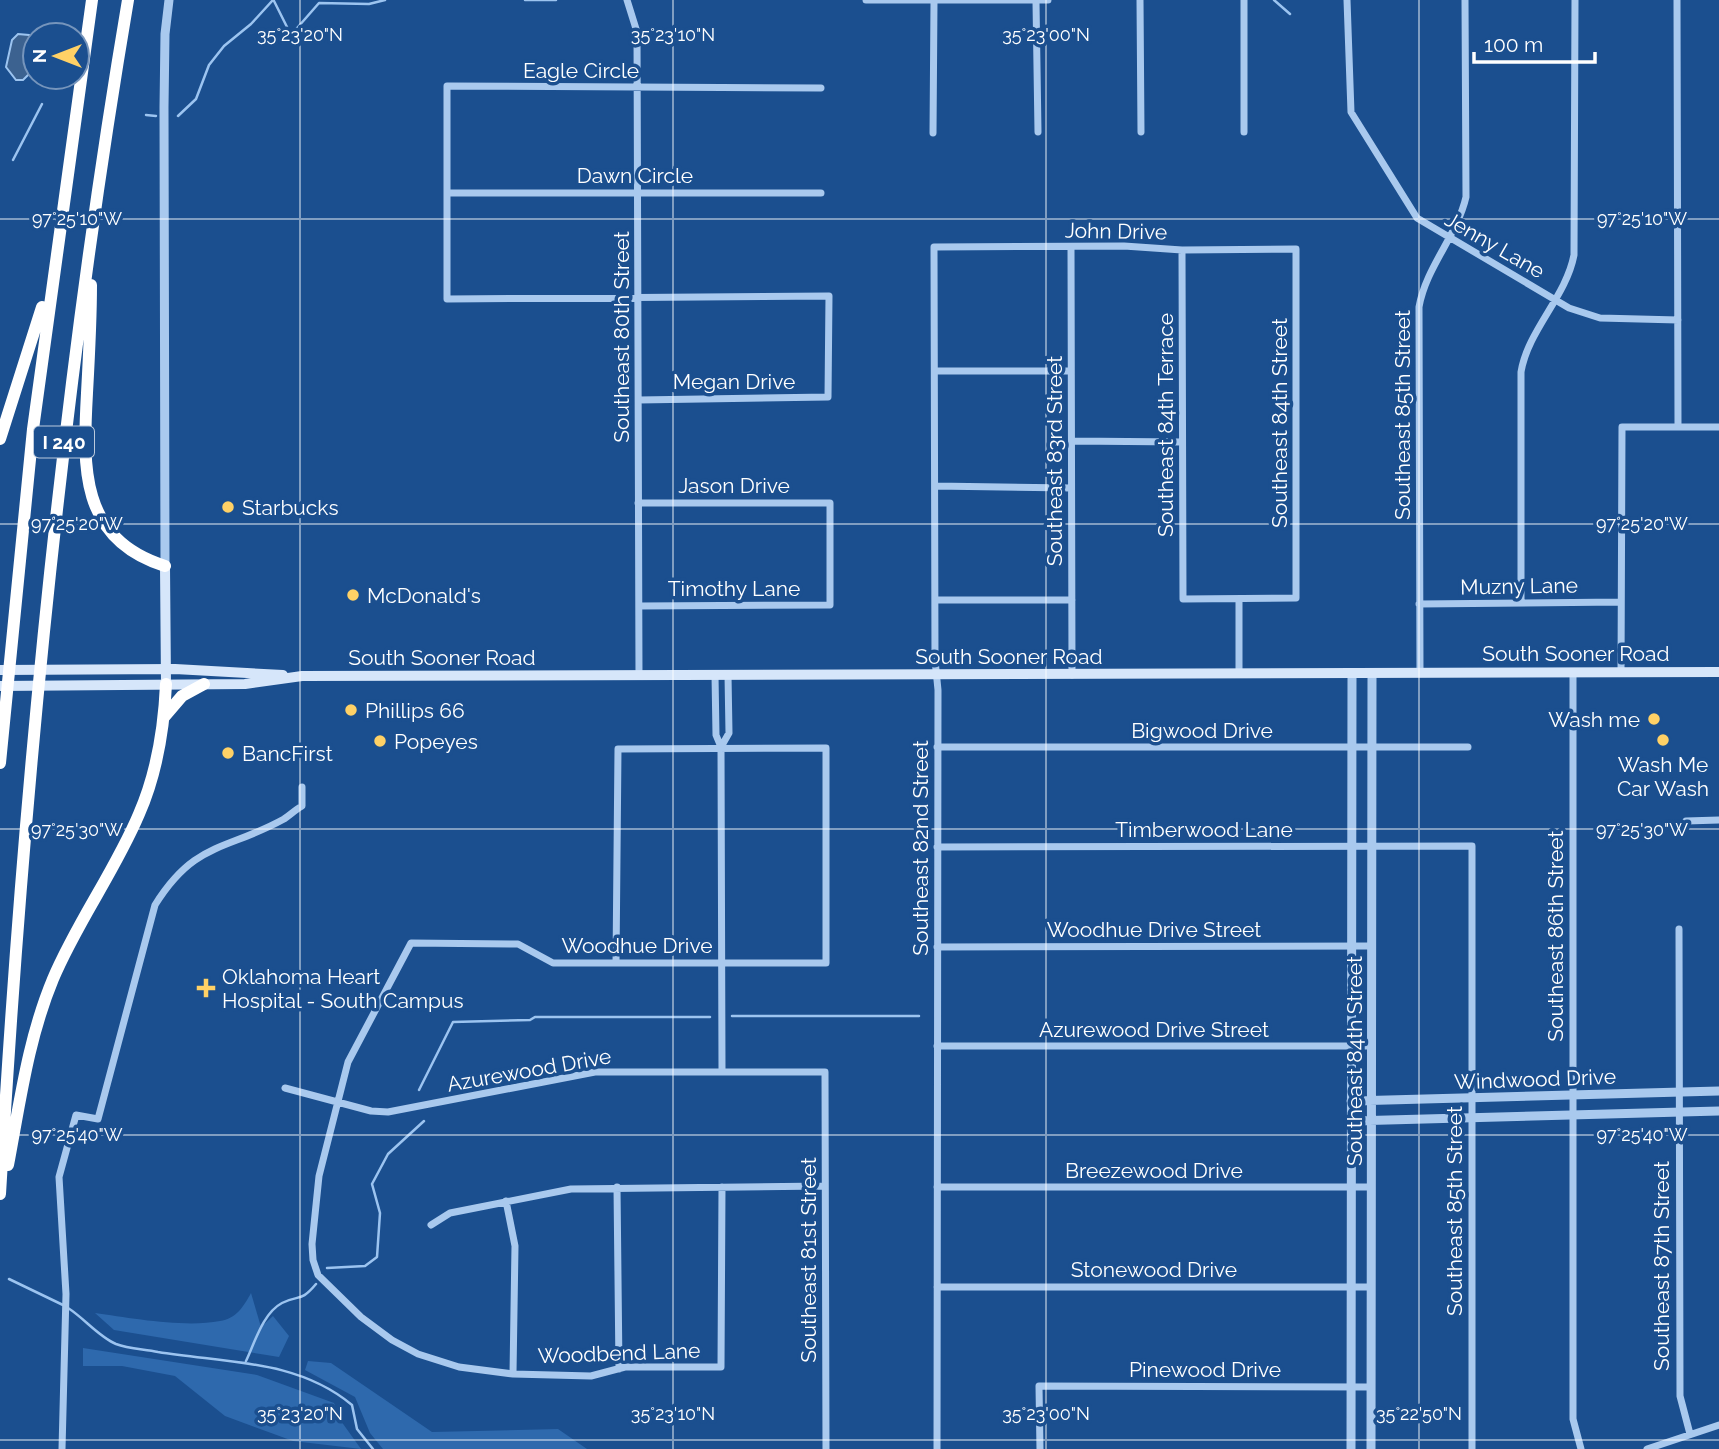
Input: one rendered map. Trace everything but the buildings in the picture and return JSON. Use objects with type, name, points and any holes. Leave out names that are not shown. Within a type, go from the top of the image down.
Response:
[{"type":"highway","name":"I 240","points":[[0,763],[33,429],[92,0]]},
{"type":"highway","name":"I 240","points":[[0,1194],[14,957],[40,659],[91,239],[128,0]]},
{"type":"highway","points":[[91,239],[91,322],[84,455],[88,485],[98,510],[112,531],[143,559],[165,566]]},
{"type":"highway","points":[[0,439],[52,277]]},
{"type":"highway","points":[[0,1207],[27,1061],[43,1005],[69,946],[139,816],[150,785],[164,718],[166,684]]},
{"type":"highway","points":[[164,718],[182,696],[204,684]]},
{"type":"main road","points":[[165,566],[166,684]]},
{"type":"main road","name":"South Sooner Road","points":[[0,670],[167,669],[245,671],[299,677],[1719,672]]},
{"type":"main road","name":"South Sooner Road","points":[[0,686],[245,684],[299,677]]},
{"type":"street","points":[[165,566],[164,107],[169,0]]},
{"type":"street","name":"Southeast 80th Street","points":[[626,0],[637,32],[639,676]]},
{"type":"street","points":[[866,0],[1048,0]]},
{"type":"street","points":[[1140,0],[1141,132]]},
{"type":"street","points":[[1244,0],[1244,132]]},
{"type":"street","name":"Jenny Lane","points":[[1347,0],[1351,112],[1417,218],[1555,300],[1600,318],[1678,320]]},
{"type":"street","name":"Southeast 85th Street","points":[[1420,674],[1419,307],[1424,284],[1464,205],[1467,186],[1465,0]]},
{"type":"street","points":[[1521,602],[1521,372],[1524,357],[1568,281],[1575,239],[1575,0]]},
{"type":"street","points":[[1677,0],[1678,427]]},
{"type":"street","points":[[933,2],[933,133]]},
{"type":"street","points":[[1036,2],[1038,132]]},
{"type":"street","name":"Eagle Circle","points":[[449,193],[447,86],[821,88]]},
{"type":"street","name":"Dawn Circle","points":[[449,193],[821,192]]},
{"type":"street","points":[[449,193],[447,299],[639,296]]},
{"type":"street","name":"John Drive","points":[[934,247],[1296,249]]},
{"type":"street","name":"Southeast 82nd Street","points":[[934,247],[937,1449]]},
{"type":"street","name":"Southeast 83rd Street","points":[[1071,247],[1072,675]]},
{"type":"street","name":"Southeast 84th Street","points":[[1239,600],[1296,598],[1296,249]]},
{"type":"street","name":"Southeast 84th Terrace","points":[[1182,250],[1182,599],[1239,600]]},
{"type":"street","name":"Megan Drive","points":[[639,296],[829,296],[828,397],[639,400]]},
{"type":"street","points":[[935,371],[1071,371]]},
{"type":"street","points":[[1620,673],[1622,427],[1719,426]]},
{"type":"street","points":[[1072,441],[1182,442]]},
{"type":"street","points":[[935,486],[1071,488]]},
{"type":"street","name":"Jason Drive","points":[[638,503],[830,503],[830,605]]},
{"type":"street","points":[[935,600],[1072,600]]},
{"type":"street","points":[[1239,600],[1239,674]]},
{"type":"street","name":"Muzny Lane","points":[[1419,604],[1620,602]]},
{"type":"street","name":"Timothy Lane","points":[[639,606],[830,605]]},
{"type":"street","name":"Southeast 84th Street","points":[[1351,1449],[1352,673]]},
{"type":"street","name":"Southeast 84th Street","points":[[1371,1449],[1373,673]]},
{"type":"street","name":"Southeast 86th Street","points":[[1573,673],[1573,1419],[1581,1449]]},
{"type":"street","points":[[715,675],[716,734],[721,747],[722,1072]]},
{"type":"street","points":[[721,747],[729,733],[728,675]]},
{"type":"street","points":[[616,963],[618,749],[721,747]]},
{"type":"street","name":"Woodhue Drive","points":[[411,943],[518,944],[554,963],[826,963],[826,748],[721,747]]},
{"type":"street","name":"Bigwood Drive","points":[[937,747],[1468,747]]},
{"type":"street","points":[[62,1449],[66,1294],[60,1177],[63,1156],[76,1115],[98,1119],[155,905],[178,872],[204,853],[283,820],[302,806],[302,787]]},
{"type":"street","points":[[1686,821],[1719,820]]},
{"type":"street","name":"Southeast 85th Street","points":[[1472,846],[1472,1449]]},
{"type":"street","name":"Timberwood Lane","points":[[937,847],[1472,846]]},
{"type":"street","name":"Southeast 87th Street","points":[[1679,929],[1679,1396],[1690,1434]]},
{"type":"street","name":"Woodbend Lane","points":[[411,943],[351,1052],[319,1176],[312,1244],[314,1266],[332,1290],[378,1330],[418,1354],[469,1369],[513,1374],[591,1376],[619,1369],[721,1367],[722,1187]]},
{"type":"street","name":"Woodhue Drive Street","points":[[937,947],[1371,946]]},
{"type":"street","name":"Azurewood Drive Street","points":[[937,1046],[1371,1046]]},
{"type":"street","name":"Azurewood Drive","points":[[285,1088],[388,1112],[595,1072],[825,1072]]},
{"type":"street","name":"Southeast 81st Street","points":[[825,1072],[826,1449]]},
{"type":"street","name":"Windwood Drive","points":[[1351,1101],[1719,1091]]},
{"type":"street","name":"Windwood Drive","points":[[1351,1121],[1719,1111]]},
{"type":"street","points":[[431,1225],[450,1213],[571,1189],[825,1186]]},
{"type":"street","points":[[617,1187],[619,1369]]},
{"type":"street","name":"Breezewood Drive","points":[[937,1187],[1371,1187]]},
{"type":"street","points":[[506,1201],[515,1246],[513,1374]]},
{"type":"street","name":"Stonewood Drive","points":[[937,1287],[1371,1287]]},
{"type":"street","name":"Pinewood Drive","points":[[1040,1449],[1040,1386],[1371,1387]]},
{"type":"street","points":[[1647,1449],[1719,1425]]},
{"type":"shaded area","points":[[21,34],[21,80],[16,80],[6,67],[12,40]]},
{"type":"shaded area","points":[[251,1293],[261,1327],[273,1316],[289,1336],[279,1357],[114,1330],[95,1313],[157,1322],[206,1323],[231,1318]]},
{"type":"shaded area","points":[[83,1348],[257,1375],[334,1403],[341,1421],[361,1449],[293,1441],[225,1416],[175,1376],[122,1366],[83,1366]]},
{"type":"shaded area","points":[[308,1361],[331,1363],[432,1432],[558,1429],[587,1449],[383,1449],[370,1433],[355,1397],[305,1370]]},
{"type":"waterway","points":[[178,116],[196,99],[209,65],[224,46],[251,24],[273,0]]},
{"type":"waterway","points":[[274,1],[291,35],[319,3],[369,4],[385,0]]},
{"type":"waterway","points":[[525,0],[556,0]]},
{"type":"waterway","points":[[1274,0],[1290,14]]},
{"type":"waterway","points":[[13,160],[42,104]]},
{"type":"waterway","points":[[146,115],[156,116]]},
{"type":"waterway","points":[[732,1016],[919,1016]]},
{"type":"waterway","points":[[419,1090],[453,1022],[530,1020],[535,1017],[710,1017]]},
{"type":"waterway","points":[[327,1268],[365,1266],[377,1257],[380,1213],[372,1184],[388,1154],[424,1121]]},
{"type":"waterway","points":[[9,1279],[63,1305]]},
{"type":"waterway","points":[[246,1361],[260,1329],[275,1308],[288,1300],[303,1296],[316,1284]]},
{"type":"waterway","points":[[68,1308],[104,1337],[121,1346],[260,1365],[308,1379],[331,1390],[352,1405],[357,1429],[373,1449]]},
{"type":"place","name":"Starbucks","points":[[228,507]]},
{"type":"place","name":"McDonald's","points":[[353,595]]},
{"type":"place","name":"Phillips 66","points":[[351,710]]},
{"type":"place","name":"Wash me","points":[[1654,719]]},
{"type":"place","name":"Wash Me Car Wash","points":[[1663,740]]},
{"type":"place","name":"Popeyes","points":[[380,741]]},
{"type":"place","name":"BancFirst","points":[[228,753]]},
{"type":"place","name":"Oklahoma Heart Hospital - South Campus","points":[[206,988]]}]
